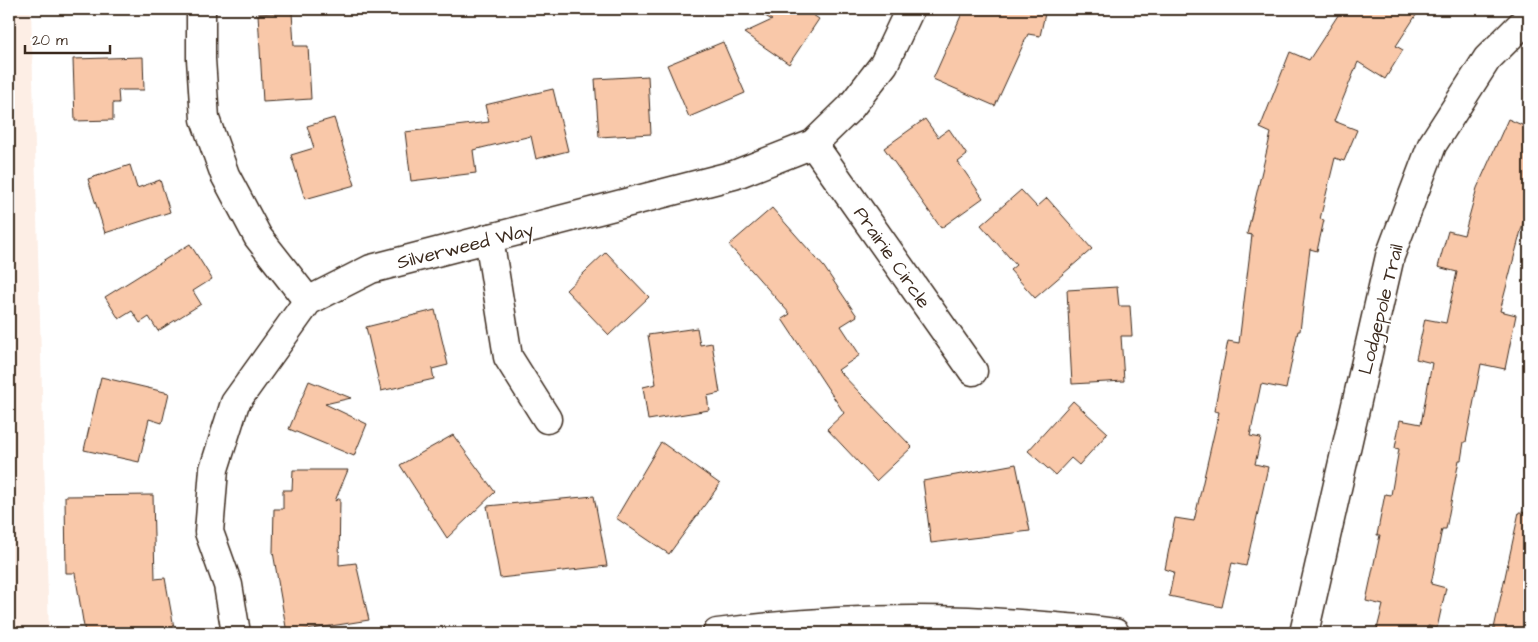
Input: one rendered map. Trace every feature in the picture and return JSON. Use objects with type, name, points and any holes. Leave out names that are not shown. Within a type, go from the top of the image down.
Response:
[{"type":"street","points":[[201,9],[201,59],[205,119],[225,175],[258,237],[308,301]]},
{"type":"street","name":"Silverweed Way","points":[[236,633],[228,585],[208,532],[214,469],[234,403],[308,301],[371,269],[734,175],[813,144],[850,108],[884,64],[910,9]]},
{"type":"street","name":"Lodgepole Trail","points":[[1304,633],[1390,256],[1432,145],[1488,60],[1529,17]]},
{"type":"street","name":"Prairie Circle","points":[[813,144],[973,371]]},
{"type":"street","points":[[489,238],[508,357],[547,419]]},
{"type":"street","points":[[717,633],[877,620],[994,622],[1114,633]]},
{"type":"shaded area","points":[[9,9],[31,9],[49,633],[9,633]]},
{"type":"building","points":[[753,9],[804,9],[819,19],[789,64],[744,33],[772,20]]},
{"type":"building","points":[[964,9],[1046,9],[1040,36],[1028,34],[995,106],[933,79]]},
{"type":"building","points":[[1342,9],[1420,9],[1396,46],[1403,50],[1385,79],[1358,62],[1334,121],[1357,130],[1344,161],[1335,158],[1320,219],[1324,220],[1317,251],[1310,249],[1300,331],[1298,331],[1286,389],[1261,384],[1250,436],[1261,438],[1255,464],[1268,467],[1246,566],[1232,563],[1222,607],[1169,596],[1174,572],[1165,569],[1175,518],[1194,521],[1219,412],[1214,411],[1228,341],[1239,343],[1252,235],[1247,234],[1271,133],[1260,128],[1290,52],[1309,60]]},
{"type":"building","points":[[292,12],[294,46],[308,46],[311,99],[263,102],[258,14]]},
{"type":"building","points":[[723,42],[745,93],[689,117],[667,65]]},
{"type":"building","points":[[143,57],[144,90],[118,90],[119,103],[113,103],[113,120],[75,121],[73,59]]},
{"type":"building","points":[[648,76],[651,134],[599,137],[595,79]]},
{"type":"building","points":[[553,89],[568,151],[536,159],[531,136],[473,150],[476,173],[411,181],[405,132],[489,122],[485,105]]},
{"type":"building","points":[[334,118],[355,185],[305,199],[291,155],[314,148],[307,126]]},
{"type":"building","points":[[925,119],[938,137],[949,129],[967,155],[958,162],[983,198],[941,228],[884,148]]},
{"type":"building","points":[[1508,119],[1529,128],[1529,200],[1500,311],[1516,315],[1505,369],[1481,364],[1466,442],[1464,442],[1461,460],[1459,460],[1446,529],[1442,529],[1431,584],[1446,588],[1437,628],[1428,626],[1426,633],[1376,633],[1383,605],[1366,601],[1380,535],[1377,535],[1385,494],[1391,495],[1399,449],[1395,448],[1400,420],[1421,424],[1432,363],[1416,359],[1425,319],[1446,323],[1457,272],[1438,267],[1448,231],[1464,235],[1477,188]]},
{"type":"building","points":[[130,165],[137,188],[160,180],[170,212],[105,233],[88,179]]},
{"type":"building","points":[[1021,190],[1037,207],[1047,198],[1092,249],[1035,298],[1010,270],[1016,265],[981,225]]},
{"type":"building","points":[[772,208],[824,267],[857,316],[841,326],[860,355],[838,370],[912,447],[876,481],[827,429],[844,413],[782,319],[790,314],[729,245]]},
{"type":"building","points":[[190,244],[212,279],[193,291],[201,304],[158,331],[149,317],[140,323],[132,311],[119,319],[105,297]]},
{"type":"building","points":[[606,252],[649,297],[609,335],[566,290]]},
{"type":"building","points":[[1117,287],[1119,306],[1130,306],[1132,336],[1121,336],[1124,381],[1072,384],[1067,290]]},
{"type":"building","points":[[435,310],[448,365],[432,369],[434,379],[381,391],[366,327]]},
{"type":"building","points":[[697,328],[700,345],[712,343],[720,393],[707,396],[709,410],[648,420],[643,387],[656,384],[648,335]]},
{"type":"building","points":[[101,377],[169,393],[162,423],[149,419],[139,462],[84,450]]},
{"type":"building","points":[[309,381],[351,398],[325,404],[367,424],[354,456],[289,429]]},
{"type":"building","points":[[1073,401],[1108,433],[1079,465],[1071,458],[1055,475],[1028,451]]},
{"type":"building","points":[[453,435],[495,492],[447,538],[400,465]]},
{"type":"building","points":[[661,442],[720,484],[669,554],[616,518]]},
{"type":"building","points":[[1016,464],[1030,531],[931,543],[923,481]]},
{"type":"building","points":[[293,470],[348,470],[335,501],[340,498],[339,565],[356,563],[369,620],[287,633],[273,552],[274,509],[283,509],[283,490],[292,490]]},
{"type":"building","points":[[153,495],[155,579],[165,578],[175,633],[85,633],[75,573],[66,573],[65,496]]},
{"type":"building","points":[[594,496],[607,566],[500,578],[487,506]]},
{"type":"building","points":[[1519,512],[1529,513],[1529,633],[1493,633]]}]
